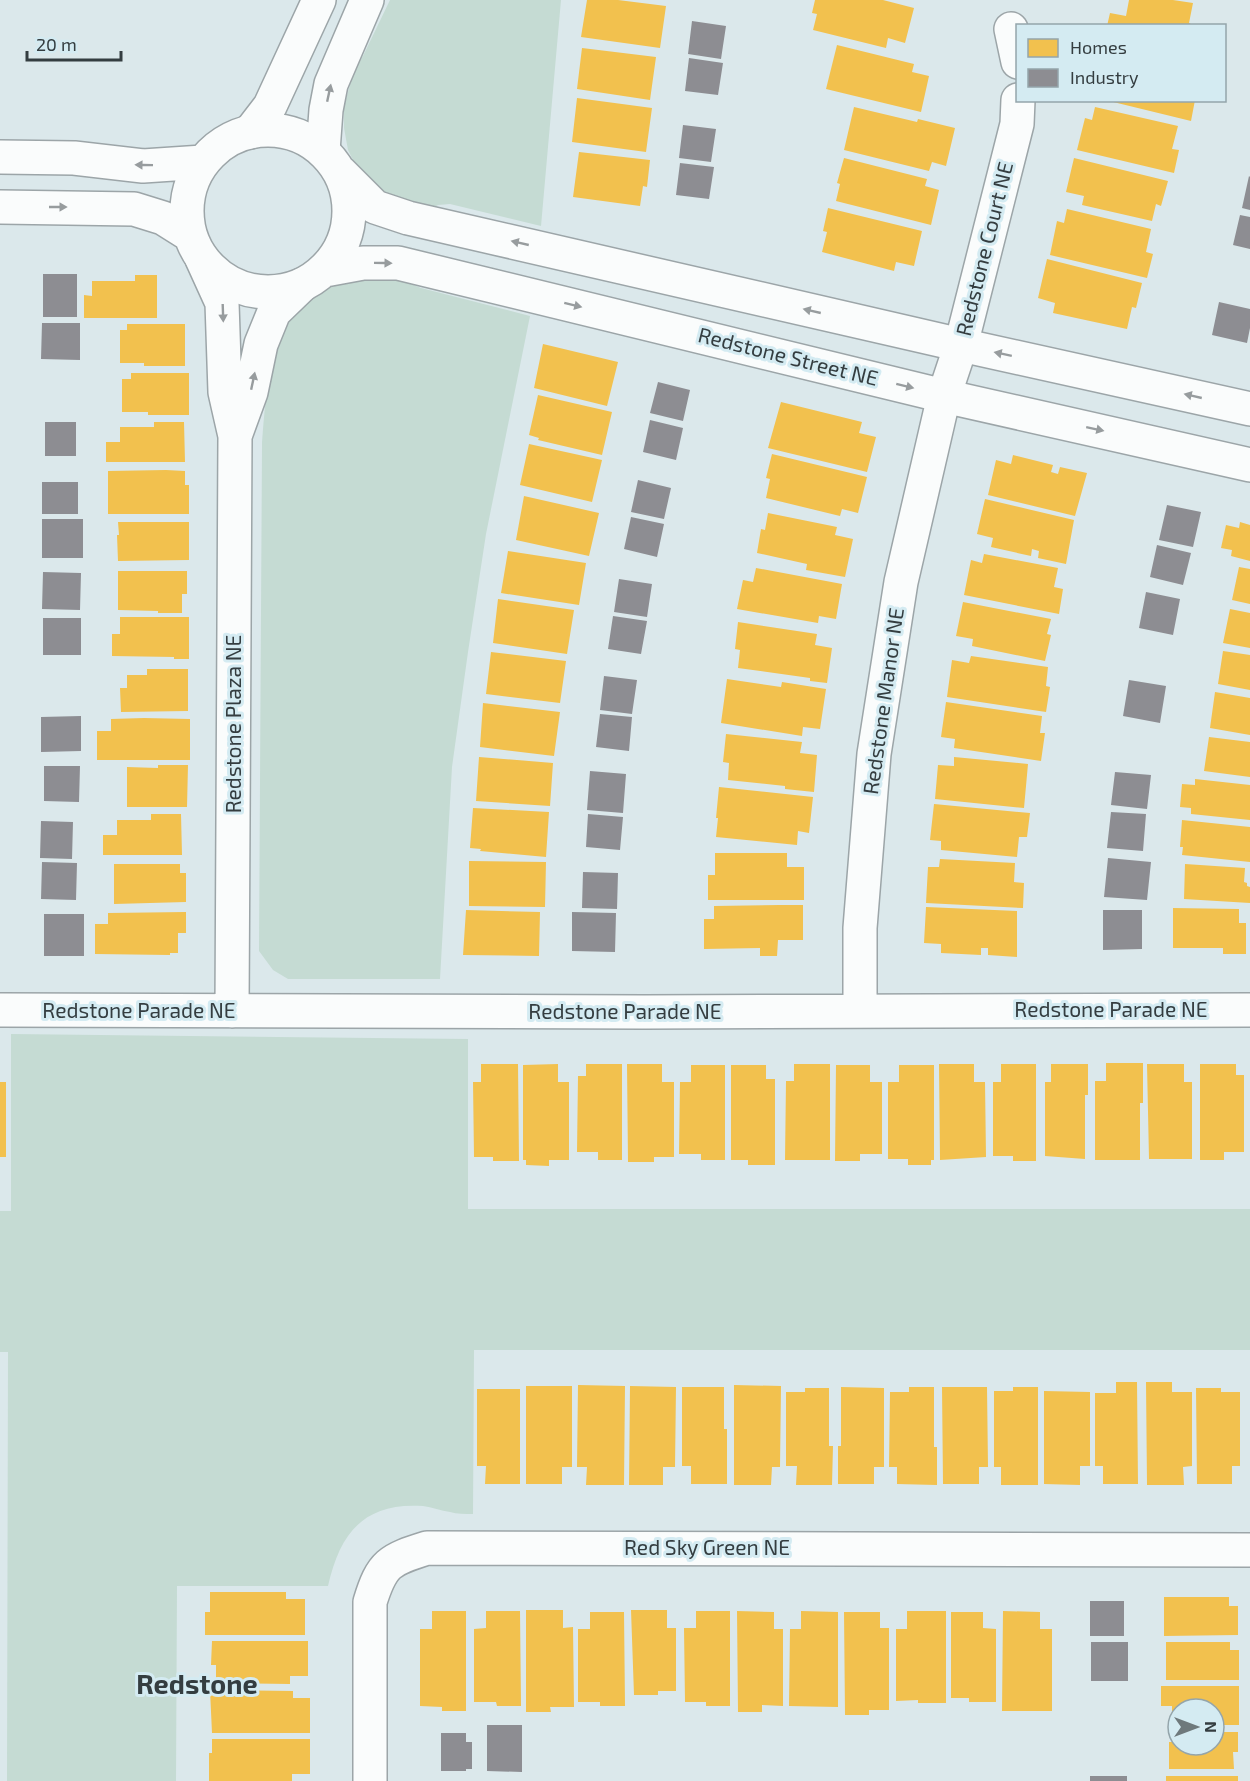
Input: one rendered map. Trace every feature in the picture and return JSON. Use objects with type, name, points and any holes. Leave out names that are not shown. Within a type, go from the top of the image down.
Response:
[{"type":"street","points":[[250,132],[270,106],[319,0]]},
{"type":"street","points":[[0,207],[134,209],[163,218],[196,247],[222,279],[248,290],[275,292],[313,278],[341,249],[349,224],[349,197],[332,161],[326,110],[331,84],[367,0]]},
{"type":"street","points":[[1011,29],[1016,57]]},
{"type":"street","name":"Redstone Court NE","points":[[944,396],[961,345],[1017,124],[1018,102]]},
{"type":"street","points":[[196,247],[187,210],[191,184],[203,162],[223,143],[250,132],[276,129],[301,136],[332,161],[375,207],[408,218],[1250,409]]},
{"type":"street","points":[[0,157],[74,158],[143,166],[203,162]]},
{"type":"street","name":"Redstone Plaza NE","points":[[196,247],[222,303],[225,392],[235,436],[232,1011]]},
{"type":"street","name":"Redstone Street NE","points":[[313,278],[363,263],[398,263],[944,396],[1250,465]]},
{"type":"street","name":"Redstone Plaza NE","points":[[235,436],[251,392],[261,344],[274,312],[313,278]]},
{"type":"street","name":"Redstone Manor NE","points":[[861,1011],[861,928],[874,754],[901,582],[944,396]]},
{"type":"street","name":"Redstone Parade NE","points":[[0,1011],[1250,1010]]},
{"type":"street","name":"Red Sky Green NE","points":[[370,1781],[370,1602],[378,1578],[396,1558],[427,1548],[1250,1550]]},
{"type":"green space","points":[[390,0],[561,0],[541,226],[450,204],[438,205],[426,212],[383,195],[357,168],[348,150],[344,128],[344,107],[354,70]]},
{"type":"green space","points":[[377,278],[406,282],[421,288],[530,316],[486,534],[452,767],[440,979],[288,979],[273,970],[259,951],[262,446],[267,389],[283,330],[303,302],[320,291],[338,284]]},
{"type":"green space","points":[[11,1034],[468,1039],[468,1209],[1250,1209],[1250,1350],[474,1350],[473,1514],[455,1513],[423,1506],[402,1506],[385,1509],[370,1516],[348,1536],[333,1567],[328,1586],[177,1586],[176,1781],[7,1781],[8,1352],[0,1352],[0,1211],[11,1211]]},
{"type":"building: Homes","points":[[587,0],[618,0],[666,6],[660,48],[581,37]]},
{"type":"building: Homes","points":[[815,0],[883,0],[914,8],[905,43],[888,38],[886,48],[813,30],[817,14],[812,13]]},
{"type":"building: Homes","points":[[1129,0],[1173,0],[1193,3],[1189,23],[1191,24],[1107,24],[1110,13],[1126,16]]},
{"type":"building: Homes","points":[[837,45],[914,64],[912,72],[929,76],[921,112],[826,89]]},
{"type":"building: Homes","points":[[582,48],[656,57],[650,100],[577,89]]},
{"type":"building: Homes","points":[[577,98],[652,108],[646,152],[572,142]]},
{"type":"building: Homes","points":[[1113,102],[1195,102],[1191,121]]},
{"type":"building: Homes","points":[[854,107],[917,122],[918,119],[955,128],[946,166],[932,162],[929,171],[844,150]]},
{"type":"building: Homes","points":[[1095,107],[1178,126],[1172,149],[1179,150],[1174,173],[1077,150],[1085,118],[1092,120]]},
{"type":"building: Homes","points":[[579,152],[650,160],[647,187],[643,186],[640,206],[573,197]]},
{"type":"building: Homes","points":[[844,158],[927,179],[925,186],[939,190],[931,225],[836,201],[840,184],[837,183]]},
{"type":"building: Homes","points":[[1074,158],[1168,181],[1161,206],[1156,204],[1152,221],[1082,205],[1084,196],[1066,192]]},
{"type":"building: Homes","points":[[828,208],[922,231],[914,266],[896,262],[894,271],[822,252],[827,232],[823,231]]},
{"type":"building: Homes","points":[[1067,209],[1151,229],[1146,252],[1153,254],[1147,278],[1050,255],[1057,221],[1064,223]]},
{"type":"building: Homes","points":[[1047,259],[1142,283],[1136,308],[1132,307],[1127,329],[1053,313],[1055,303],[1038,298]]},
{"type":"building: Homes","points":[[135,275],[157,275],[157,318],[84,318],[84,295],[92,296],[92,281],[135,281]]},
{"type":"building: Homes","points":[[127,324],[185,324],[185,366],[144,366],[144,363],[120,363],[120,330],[127,330]]},
{"type":"building: Homes","points":[[543,344],[618,362],[607,406],[534,388]]},
{"type":"building: Homes","points":[[131,373],[189,373],[189,415],[148,415],[148,412],[122,412],[122,379],[131,379]]},
{"type":"building: Homes","points":[[538,395],[612,412],[602,455],[538,440],[539,438],[529,435]]},
{"type":"building: Homes","points":[[781,402],[862,422],[859,433],[876,437],[867,472],[768,448]]},
{"type":"building: Homes","points":[[154,422],[184,422],[185,462],[106,462],[106,442],[120,442],[120,427],[154,427]]},
{"type":"building: Homes","points":[[529,444],[602,460],[592,502],[520,485]]},
{"type":"building: Homes","points":[[772,454],[867,477],[858,513],[842,509],[840,516],[766,498],[770,479],[766,478]]},
{"type":"building: Homes","points":[[1013,455],[1053,465],[1051,472],[1058,474],[1060,467],[1087,473],[1075,516],[988,495],[996,460],[1011,464]]},
{"type":"building: Homes","points":[[108,471],[185,471],[185,485],[189,485],[189,514],[108,514]]},
{"type":"building: Homes","points":[[524,496],[599,513],[589,556],[516,540]]},
{"type":"building: Homes","points":[[985,499],[1074,520],[1066,564],[1038,558],[1039,551],[1032,549],[1031,556],[991,547],[993,538],[977,534]]},
{"type":"building: Homes","points":[[768,513],[837,527],[835,535],[853,539],[845,577],[806,570],[807,564],[757,553],[761,529],[765,530]]},
{"type":"building: Homes","points":[[118,522],[189,522],[189,560],[118,561]]},
{"type":"building: Homes","points":[[1240,522],[1250,525],[1250,561],[1231,556],[1232,550],[1221,548],[1226,525],[1239,528]]},
{"type":"building: Homes","points":[[508,551],[586,563],[579,605],[501,593]]},
{"type":"building: Homes","points":[[984,554],[1058,568],[1054,587],[1063,589],[1059,614],[964,595],[971,560],[982,563]]},
{"type":"building: Homes","points":[[1239,567],[1250,569],[1250,604],[1232,600]]},
{"type":"building: Homes","points":[[756,568],[842,584],[836,619],[819,616],[818,623],[737,609],[743,580],[753,582]]},
{"type":"building: Homes","points":[[118,571],[187,571],[187,594],[182,594],[182,613],[118,610]]},
{"type":"building: Homes","points":[[498,599],[574,610],[567,654],[493,643]]},
{"type":"building: Homes","points":[[963,602],[1051,619],[1047,634],[1051,635],[1045,661],[972,646],[973,639],[956,636]]},
{"type":"building: Homes","points":[[1230,609],[1250,613],[1250,648],[1223,643]]},
{"type":"building: Homes","points":[[120,617],[189,617],[189,659],[112,656],[112,634],[120,634]]},
{"type":"building: Homes","points":[[738,622],[817,634],[815,645],[832,648],[827,683],[810,681],[810,678],[738,668],[740,650],[735,649]]},
{"type":"building: Homes","points":[[1223,651],[1250,655],[1250,690],[1218,684]]},
{"type":"building: Homes","points":[[491,652],[566,661],[560,703],[486,694]]},
{"type":"building: Homes","points":[[971,656],[1048,667],[1046,686],[1050,687],[1046,712],[947,697],[952,660],[969,663]]},
{"type":"building: Homes","points":[[147,669],[188,669],[188,711],[121,712],[120,688],[127,688],[127,675],[147,675]]},
{"type":"building: Homes","points":[[727,679],[781,687],[782,682],[826,689],[820,729],[803,727],[802,736],[721,723]]},
{"type":"building: Homes","points":[[1215,692],[1250,698],[1250,735],[1210,728]]},
{"type":"building: Homes","points":[[946,702],[1042,716],[1040,733],[1045,733],[1041,761],[954,748],[955,739],[941,737]]},
{"type":"building: Homes","points":[[483,703],[560,712],[554,756],[480,747]]},
{"type":"building: Homes","points":[[111,719],[190,719],[190,760],[97,760],[97,731],[111,731]]},
{"type":"building: Homes","points":[[726,734],[802,742],[800,753],[817,755],[814,792],[785,789],[785,786],[728,780],[729,763],[723,762]]},
{"type":"building: Homes","points":[[1209,737],[1250,742],[1250,777],[1204,771]]},
{"type":"building: Homes","points":[[479,757],[553,763],[550,806],[476,801]]},
{"type":"building: Homes","points":[[954,757],[1028,764],[1024,808],[935,799],[938,765],[954,766]]},
{"type":"building: Homes","points":[[158,765],[188,765],[187,807],[127,807],[127,767],[158,768]]},
{"type":"building: Homes","points":[[1195,779],[1250,785],[1250,820],[1191,814],[1191,808],[1180,807],[1182,784],[1195,785]]},
{"type":"building: Homes","points":[[719,787],[813,797],[809,833],[798,831],[797,845],[716,837]]},
{"type":"building: Homes","points":[[934,804],[1030,813],[1027,837],[1019,837],[1017,857],[941,850],[941,841],[930,840]]},
{"type":"building: Homes","points":[[473,808],[549,812],[546,857],[480,851],[481,849],[470,848]]},
{"type":"building: Homes","points":[[151,814],[181,814],[182,855],[103,855],[103,835],[117,835],[117,820],[151,820]]},
{"type":"building: Homes","points":[[1182,820],[1250,827],[1250,862],[1182,855],[1183,847],[1180,847]]},
{"type":"building: Homes","points":[[715,853],[787,853],[787,867],[804,867],[804,900],[708,900],[708,875],[715,875]]},
{"type":"building: Homes","points":[[940,859],[1015,863],[1014,882],[1024,883],[1023,908],[926,903],[928,867],[939,867]]},
{"type":"building: Homes","points":[[469,861],[546,862],[545,907],[469,906]]},
{"type":"building: Homes","points":[[114,864],[180,864],[180,873],[186,873],[186,902],[114,904]]},
{"type":"building: Homes","points":[[1185,864],[1245,868],[1244,882],[1250,887],[1250,903],[1184,899]]},
{"type":"building: Homes","points":[[803,905],[803,940],[778,940],[777,956],[760,956],[760,948],[704,949],[704,919],[714,919],[714,906]]},
{"type":"building: Homes","points":[[926,907],[1017,911],[1017,957],[988,955],[988,948],[981,948],[981,955],[941,953],[941,944],[924,943]]},
{"type":"building: Homes","points":[[1173,908],[1239,909],[1239,923],[1246,923],[1246,954],[1223,954],[1223,948],[1173,948]]},
{"type":"building: Homes","points":[[466,910],[540,912],[539,956],[463,955]]},
{"type":"building: Homes","points":[[186,912],[186,933],[178,933],[178,953],[170,953],[170,955],[95,954],[95,924],[108,924],[108,913]]},
{"type":"building: Homes","points":[[1106,1063],[1143,1063],[1140,1160],[1095,1160],[1095,1081],[1106,1081]]},
{"type":"building: Homes","points":[[481,1064],[518,1064],[519,1161],[493,1161],[493,1157],[474,1157],[473,1082],[481,1082]]},
{"type":"building: Homes","points":[[558,1064],[558,1082],[569,1082],[569,1160],[549,1160],[549,1166],[526,1165],[526,1160],[523,1160],[523,1065]]},
{"type":"building: Homes","points":[[586,1064],[622,1064],[622,1160],[598,1160],[598,1152],[577,1152],[578,1076],[586,1076]]},
{"type":"building: Homes","points":[[627,1064],[662,1064],[662,1082],[674,1082],[674,1157],[654,1157],[654,1162],[628,1162]]},
{"type":"building: Homes","points":[[794,1064],[830,1064],[830,1160],[785,1160],[786,1081],[794,1081]]},
{"type":"building: Homes","points":[[939,1064],[974,1064],[974,1082],[985,1082],[986,1157],[940,1160]]},
{"type":"building: Homes","points":[[1001,1064],[1036,1064],[1036,1161],[1013,1161],[1013,1156],[993,1156],[993,1082],[1001,1082]]},
{"type":"building: Homes","points":[[1051,1064],[1088,1064],[1088,1095],[1085,1095],[1085,1159],[1045,1156],[1045,1082],[1051,1082]]},
{"type":"building: Homes","points":[[1147,1064],[1184,1064],[1184,1082],[1192,1082],[1192,1159],[1149,1159]]},
{"type":"building: Homes","points":[[1200,1064],[1236,1064],[1236,1075],[1244,1075],[1244,1152],[1224,1152],[1224,1160],[1200,1160]]},
{"type":"building: Homes","points":[[691,1065],[725,1065],[725,1160],[701,1160],[701,1154],[679,1154],[680,1082],[691,1082]]},
{"type":"building: Homes","points":[[731,1065],[766,1065],[766,1079],[775,1079],[775,1165],[748,1165],[748,1160],[731,1160]]},
{"type":"building: Homes","points":[[836,1065],[870,1065],[870,1082],[882,1082],[882,1154],[860,1154],[860,1161],[835,1161]]},
{"type":"building: Homes","points":[[899,1065],[934,1065],[934,1160],[931,1160],[931,1165],[908,1165],[908,1159],[888,1159],[888,1082],[899,1082]]},
{"type":"building: Homes","points":[[0,1082],[6,1082],[6,1157],[0,1157]]},
{"type":"building: Homes","points":[[1116,1382],[1137,1382],[1138,1484],[1103,1484],[1103,1466],[1095,1466],[1095,1393],[1116,1393]]},
{"type":"building: Homes","points":[[1146,1382],[1172,1382],[1172,1392],[1192,1392],[1192,1466],[1183,1467],[1184,1485],[1147,1485]]},
{"type":"building: Homes","points":[[578,1385],[625,1386],[624,1485],[586,1485],[587,1467],[577,1467]]},
{"type":"building: Homes","points":[[734,1385],[781,1386],[780,1467],[772,1467],[771,1485],[734,1485]]},
{"type":"building: Homes","points":[[526,1386],[572,1386],[572,1467],[562,1467],[562,1484],[526,1484]]},
{"type":"building: Homes","points":[[630,1386],[676,1387],[675,1467],[663,1467],[663,1485],[629,1485]]},
{"type":"building: Homes","points":[[682,1387],[724,1387],[727,1484],[691,1484],[691,1466],[682,1466]]},
{"type":"building: Homes","points":[[841,1387],[884,1388],[884,1467],[874,1467],[874,1484],[838,1484],[838,1446],[841,1446]]},
{"type":"building: Homes","points":[[909,1387],[934,1387],[934,1447],[937,1447],[937,1485],[897,1484],[897,1467],[889,1467],[890,1392],[909,1392]]},
{"type":"building: Homes","points":[[942,1387],[987,1387],[988,1467],[979,1467],[979,1484],[943,1484]]},
{"type":"building: Homes","points":[[1013,1387],[1038,1387],[1038,1485],[1001,1485],[1001,1467],[994,1467],[994,1391],[1013,1391]]},
{"type":"building: Homes","points":[[805,1388],[829,1388],[829,1446],[833,1446],[832,1485],[796,1485],[797,1466],[786,1466],[786,1392],[805,1392]]},
{"type":"building: Homes","points":[[1196,1388],[1221,1388],[1221,1392],[1240,1392],[1240,1466],[1232,1466],[1232,1484],[1197,1484]]},
{"type":"building: Homes","points":[[477,1389],[520,1389],[520,1484],[485,1484],[486,1466],[477,1466]]},
{"type":"building: Homes","points":[[1044,1391],[1090,1392],[1090,1466],[1080,1466],[1080,1485],[1044,1484]]},
{"type":"building: Homes","points":[[210,1592],[286,1592],[286,1599],[305,1599],[305,1635],[205,1635],[205,1612],[210,1612]]},
{"type":"building: Homes","points":[[1164,1597],[1229,1597],[1229,1606],[1238,1606],[1238,1635],[1164,1636]]},
{"type":"building: Homes","points":[[526,1610],[563,1610],[563,1628],[573,1627],[574,1707],[550,1707],[551,1712],[526,1712]]},
{"type":"building: Homes","points":[[631,1610],[667,1610],[667,1628],[676,1628],[676,1691],[658,1691],[658,1695],[634,1695]]},
{"type":"building: Homes","points":[[432,1611],[466,1611],[466,1711],[442,1711],[442,1707],[420,1706],[420,1629],[432,1629]]},
{"type":"building: Homes","points":[[486,1611],[520,1611],[521,1706],[497,1706],[496,1702],[474,1702],[474,1629],[486,1628]]},
{"type":"building: Homes","points":[[696,1611],[730,1611],[730,1706],[706,1706],[706,1702],[685,1702],[684,1628],[696,1628]]},
{"type":"building: Homes","points":[[737,1611],[774,1612],[774,1629],[783,1629],[783,1706],[762,1705],[762,1712],[738,1712]]},
{"type":"building: Homes","points":[[801,1611],[838,1612],[838,1707],[789,1706],[790,1629],[801,1629]]},
{"type":"building: Homes","points":[[907,1611],[946,1611],[946,1703],[918,1703],[918,1700],[896,1701],[896,1629],[907,1629]]},
{"type":"building: Homes","points":[[1003,1611],[1040,1612],[1040,1629],[1052,1629],[1052,1711],[1002,1711]]},
{"type":"building: Homes","points":[[590,1612],[624,1612],[625,1706],[600,1706],[600,1702],[578,1702],[578,1629],[590,1629]]},
{"type":"building: Homes","points":[[844,1612],[880,1612],[880,1628],[889,1628],[889,1710],[869,1710],[869,1715],[845,1715]]},
{"type":"building: Homes","points":[[951,1612],[983,1612],[983,1628],[996,1629],[996,1702],[969,1702],[969,1698],[951,1698]]},
{"type":"building: Homes","points":[[212,1641],[308,1641],[308,1676],[290,1676],[290,1684],[216,1683],[216,1665],[211,1665]]},
{"type":"building: Homes","points":[[1166,1642],[1230,1642],[1230,1650],[1239,1650],[1239,1680],[1166,1680]]},
{"type":"building: Homes","points":[[1161,1686],[1239,1686],[1239,1725],[1226,1725],[1226,1697],[1166,1697],[1166,1706],[1161,1706]]},
{"type":"building: Homes","points":[[210,1690],[293,1691],[293,1698],[310,1698],[310,1733],[212,1733]]},
{"type":"building: Homes","points":[[1226,1732],[1238,1732],[1238,1752],[1233,1752],[1234,1769],[1169,1769],[1169,1757],[1226,1757]]},
{"type":"building: Homes","points":[[212,1739],[310,1739],[310,1774],[292,1774],[292,1781],[209,1781],[209,1753],[212,1753]]},
{"type":"building: Homes","points":[[1166,1776],[1238,1776],[1238,1781],[1166,1781]]},
{"type":"building: Industry","points":[[692,21],[726,26],[721,59],[688,54]]},
{"type":"building: Industry","points":[[689,58],[723,63],[718,95],[685,91]]},
{"type":"building: Industry","points":[[683,125],[716,129],[711,162],[679,158]]},
{"type":"building: Industry","points":[[680,163],[714,167],[709,199],[676,195]]},
{"type":"building: Industry","points":[[1250,177],[1250,210],[1242,208]]},
{"type":"building: Industry","points":[[1240,215],[1250,217],[1250,249],[1233,245]]},
{"type":"building: Industry","points":[[43,274],[77,274],[77,317],[43,317]]},
{"type":"building: Industry","points":[[1219,302],[1250,309],[1247,343],[1212,335]]},
{"type":"building: Industry","points":[[42,323],[80,323],[80,360],[41,359]]},
{"type":"building: Industry","points":[[658,382],[690,390],[683,421],[650,413]]},
{"type":"building: Industry","points":[[650,420],[683,428],[676,460],[643,452]]},
{"type":"building: Industry","points":[[45,422],[76,422],[76,456],[45,456]]},
{"type":"building: Industry","points":[[638,480],[671,488],[664,519],[631,512]]},
{"type":"building: Industry","points":[[42,482],[78,482],[78,514],[42,514]]},
{"type":"building: Industry","points":[[1167,505],[1201,512],[1193,547],[1159,540]]},
{"type":"building: Industry","points":[[631,517],[664,524],[657,557],[624,549]]},
{"type":"building: Industry","points":[[42,519],[83,519],[83,558],[42,558]]},
{"type":"building: Industry","points":[[1157,545],[1191,553],[1183,585],[1150,577]]},
{"type":"building: Industry","points":[[43,572],[81,573],[80,610],[42,609]]},
{"type":"building: Industry","points":[[619,579],[652,584],[647,617],[614,612]]},
{"type":"building: Industry","points":[[1146,592],[1180,599],[1173,635],[1139,628]]},
{"type":"building: Industry","points":[[613,616],[647,621],[641,654],[608,649]]},
{"type":"building: Industry","points":[[43,618],[81,618],[81,655],[43,655]]},
{"type":"building: Industry","points":[[604,676],[637,680],[632,714],[600,710]]},
{"type":"building: Industry","points":[[1129,680],[1166,686],[1160,723],[1123,716]]},
{"type":"building: Industry","points":[[600,714],[632,717],[629,751],[596,747]]},
{"type":"building: Industry","points":[[81,716],[81,751],[41,752],[41,717]]},
{"type":"building: Industry","points":[[44,766],[80,766],[79,802],[44,801]]},
{"type":"building: Industry","points":[[590,771],[626,774],[623,813],[587,810]]},
{"type":"building: Industry","points":[[1115,772],[1151,775],[1147,809],[1111,805]]},
{"type":"building: Industry","points":[[1111,812],[1146,814],[1143,851],[1107,848]]},
{"type":"building: Industry","points":[[588,814],[623,817],[620,850],[586,847]]},
{"type":"building: Industry","points":[[41,821],[73,822],[72,859],[40,858]]},
{"type":"building: Industry","points":[[1108,858],[1151,862],[1147,900],[1104,897]]},
{"type":"building: Industry","points":[[42,862],[77,863],[76,900],[41,899]]},
{"type":"building: Industry","points":[[583,872],[618,873],[617,909],[582,908]]},
{"type":"building: Industry","points":[[1103,910],[1142,910],[1142,949],[1103,950]]},
{"type":"building: Industry","points":[[572,912],[616,913],[615,952],[572,951]]},
{"type":"building: Industry","points":[[44,914],[84,914],[84,956],[44,956]]},
{"type":"building: Industry","points":[[1090,1601],[1124,1601],[1124,1636],[1090,1636]]},
{"type":"building: Industry","points":[[1091,1642],[1128,1642],[1128,1681],[1091,1681]]},
{"type":"building: Industry","points":[[487,1725],[522,1725],[522,1772],[487,1771]]},
{"type":"building: Industry","points":[[441,1733],[466,1733],[466,1742],[472,1742],[472,1769],[441,1771]]},
{"type":"building: Industry","points":[[1090,1776],[1127,1776],[1127,1781],[1090,1781]]},
{"type":"district","name":"Redstone","points":[[197,1685]]}]
